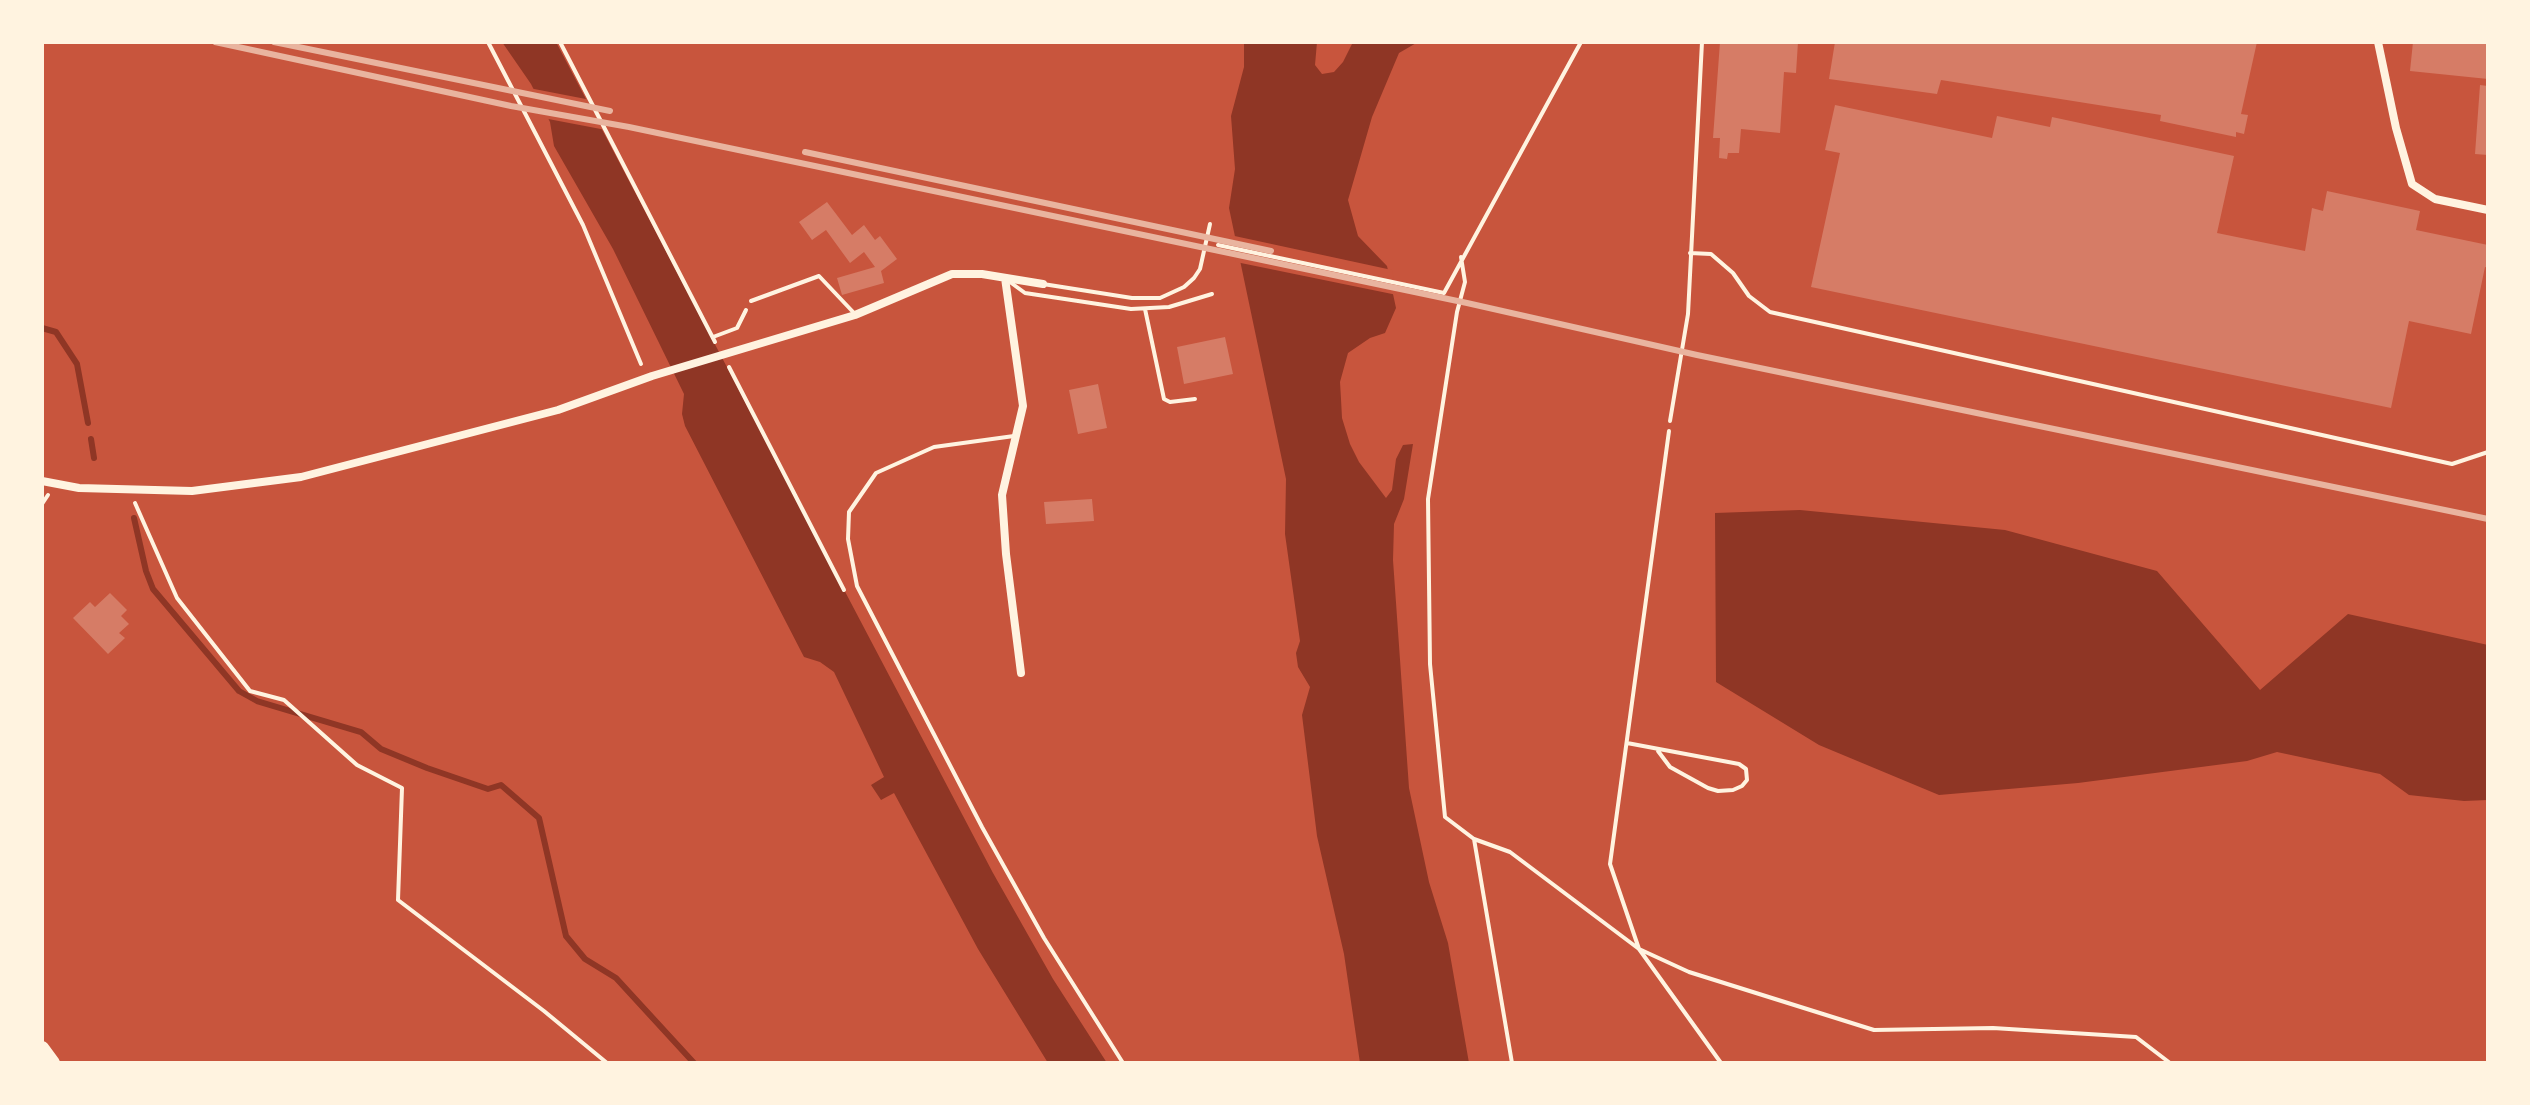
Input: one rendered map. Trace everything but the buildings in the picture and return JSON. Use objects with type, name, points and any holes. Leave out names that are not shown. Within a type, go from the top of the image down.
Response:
[{"type":"main road","points":[[42,1048],[53,1063]]},
{"type":"street","points":[[2378,42],[2396,128],[2412,184],[2435,199],[2488,210]]},
{"type":"street","points":[[42,481],[79,488],[192,491],[301,477],[558,410],[649,377],[855,315],[952,274],[968,273],[1043,284]]},
{"type":"street","points":[[1005,278],[1023,406],[1002,495],[1021,673]]},
{"type":"lane","points":[[1670,421],[1688,314],[1702,42]]},
{"type":"lane","points":[[1043,284],[1132,298],[1160,298],[1184,287],[1194,278],[1200,269],[1210,224]]},
{"type":"lane","points":[[1690,253],[1711,254],[1733,273],[1749,296],[1770,312],[2452,464],[2488,452]]},
{"type":"lane","points":[[751,301],[819,276],[855,315]]},
{"type":"lane","points":[[1005,278],[1025,293],[1145,309],[1169,307],[1212,294]]},
{"type":"lane","points":[[1145,309],[1161,394],[1170,402],[1195,399]]},
{"type":"lane","points":[[1016,436],[934,447],[876,473],[849,512],[848,539],[857,586],[982,827],[1044,938],[1123,1063]]},
{"type":"path","points":[[488,42],[583,225],[649,377]]},
{"type":"path","points":[[560,42],[718,346]]},
{"type":"path","points":[[1215,245],[1444,293],[1581,42]]},
{"type":"path","points":[[1461,257],[1465,282],[1457,312],[1428,499],[1430,664],[1445,817],[1474,839],[1510,852],[1639,949],[1689,972],[1874,1030],[1993,1028],[2136,1037],[2170,1063]]},
{"type":"path","points":[[713,337],[737,328],[751,301]]},
{"type":"path","points":[[1670,421],[1610,864],[1639,949],[1721,1063]]},
{"type":"path","points":[[129,489],[177,598],[250,691],[284,700],[357,765],[402,788],[398,900],[607,1063]]},
{"type":"path","points":[[1627,743],[1739,764],[1746,769],[1747,780],[1733,790],[1708,788],[1670,767],[1658,751]]},
{"type":"path","points":[[1474,839],[1512,1063]]},
{"type":"shaded area","points":[[502,42],[556,42],[993,873],[1053,979],[1107,1063],[1048,1063],[978,949],[894,793],[881,800],[871,785],[884,777],[834,672],[820,662],[804,657],[685,426],[682,414],[684,394],[613,249],[554,146],[550,122],[531,84]]},
{"type":"shaded area","points":[[1244,42],[1317,42],[1315,65],[1322,74],[1334,72],[1353,42],[1418,42],[1399,53],[1372,117],[1348,200],[1358,236],[1387,266],[1396,308],[1385,333],[1370,338],[1348,353],[1340,382],[1342,418],[1350,444],[1359,462],[1386,498],[1392,490],[1396,459],[1403,445],[1413,444],[1404,499],[1394,524],[1393,560],[1409,788],[1429,882],[1448,943],[1469,1063],[1360,1063],[1344,954],[1317,836],[1302,715],[1310,687],[1298,667],[1296,653],[1300,641],[1285,534],[1286,479],[1229,208],[1235,169],[1231,116],[1244,67]]},
{"type":"shaded area","points":[[1800,510],[2005,530],[2157,571],[2260,690],[2348,614],[2488,645],[2488,800],[2464,801],[2409,795],[2380,774],[2277,752],[2247,761],[2078,783],[1939,795],[1819,745],[1716,682],[1715,513]]},
{"type":"pier","points":[[529,88],[591,100],[606,130],[543,118]]},
{"type":"pier","points":[[1230,235],[1392,270],[1397,295],[1236,262]]},
{"type":"waterway","points":[[42,328],[56,332],[77,364],[88,423]]},
{"type":"waterway","points":[[91,439],[94,458]]},
{"type":"waterway","points":[[134,518],[153,589],[239,691],[257,701],[361,732],[381,749],[427,768],[488,789],[501,785],[539,818],[566,936],[585,959],[616,978],[694,1063]]},
{"type":"railway","points":[[215,42],[2488,519]]},
{"type":"railway","points":[[274,42],[610,111]]},
{"type":"railway","points":[[805,152],[1271,251]]}]
